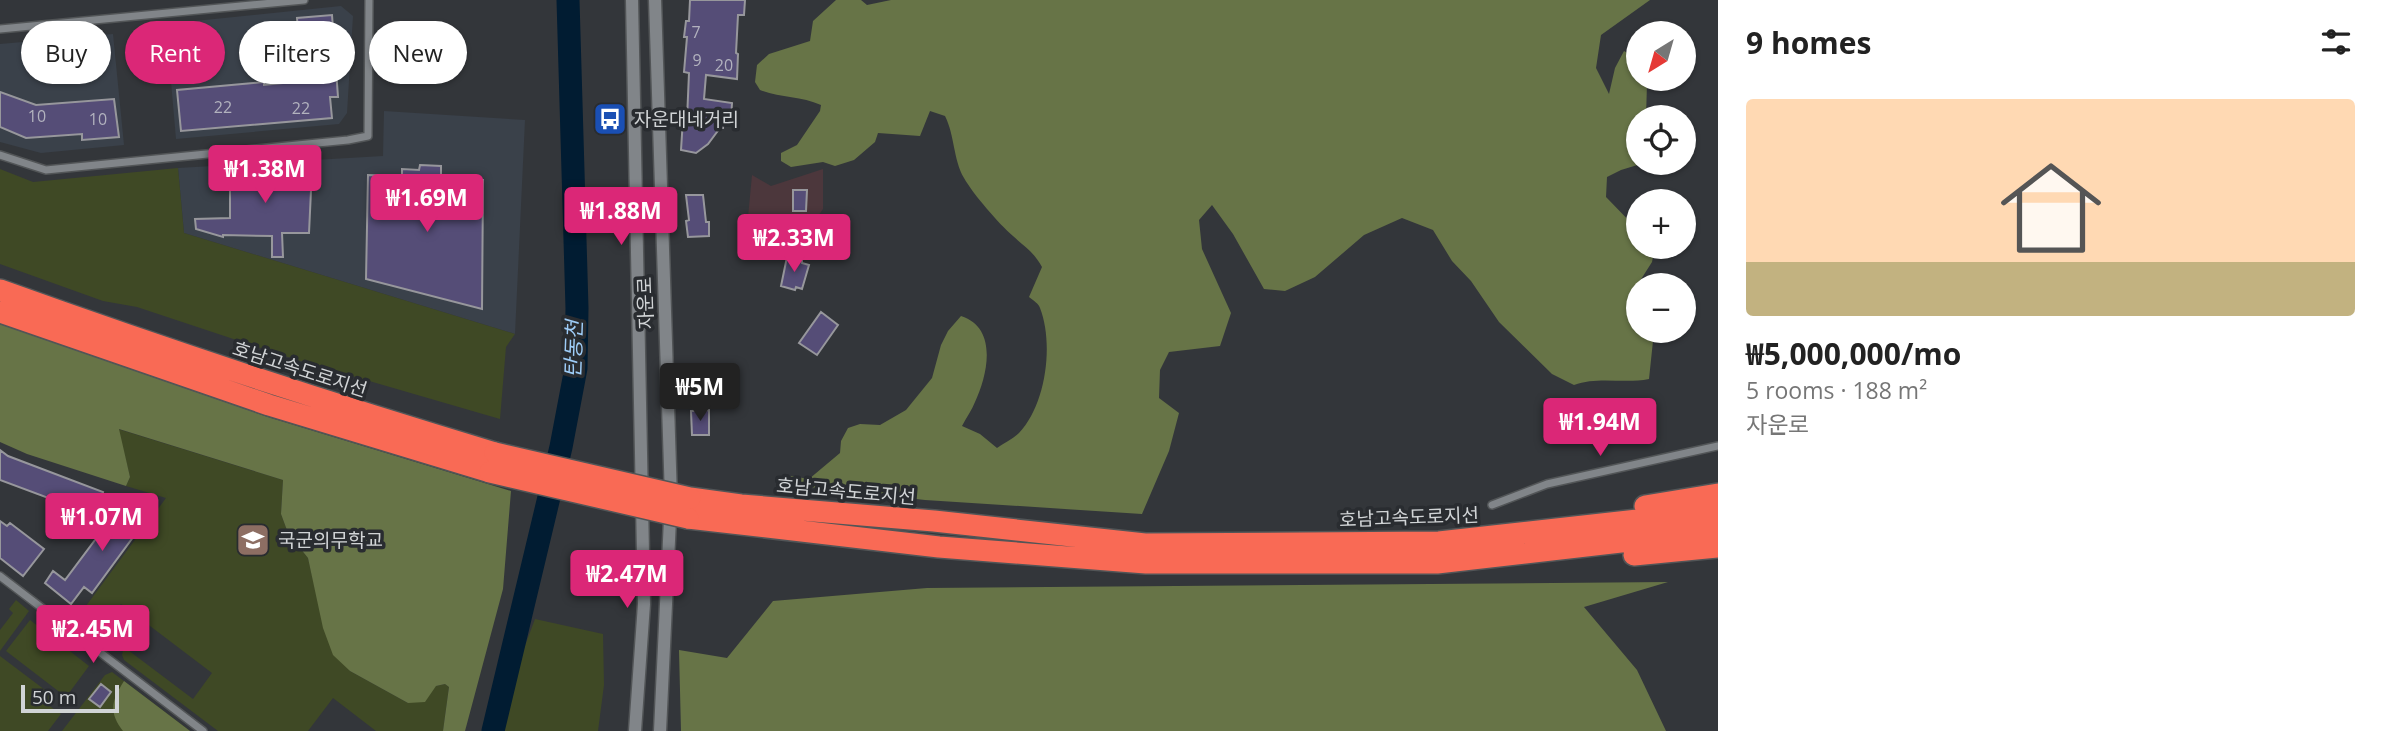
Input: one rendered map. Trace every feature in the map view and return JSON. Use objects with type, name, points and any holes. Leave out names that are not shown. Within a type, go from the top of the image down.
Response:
[{"type":"highway","name":"호남고속도로지선","points":[[0,290],[492,462]]},
{"type":"highway","name":"호남고속도로지선","points":[[0,312],[269,405],[492,462],[689,508],[939,547],[1146,563],[1437,563],[1718,531]]},
{"type":"highway","points":[[1541,531],[1584,517],[1718,494]]},
{"type":"highway","name":"호남고속도로지선","points":[[689,508],[741,505],[934,521],[1145,544],[1439,542],[1718,511]]},
{"type":"highway","points":[[1437,563],[1506,566],[1718,547]]},
{"type":"street","points":[[0,29],[304,0]]},
{"type":"street","points":[[0,155],[46,170],[368,136],[369,0]]},
{"type":"street","name":"자운로","points":[[632,0],[644,604],[635,731]]},
{"type":"street","name":"자운로","points":[[656,0],[671,498],[660,731]]},
{"type":"street","points":[[1492,505],[1548,484],[1718,446]]},
{"type":"street","points":[[0,576],[203,731]]},
{"type":"shaded area","points":[[341,6],[353,16],[353,21],[239,21],[239,84],[349,84],[347,113],[339,124],[176,139],[171,84],[225,84],[225,21],[195,21]]},
{"type":"shaded area","points":[[111,34],[124,145],[41,153],[0,142],[0,44],[21,42],[21,84],[111,84]]},
{"type":"shaded area","points":[[384,111],[525,120],[515,334],[184,233],[178,168],[383,156]]},
{"type":"shaded area","points":[[823,169],[823,209],[792,254],[745,249],[752,175],[771,186]]},
{"type":"green space","points":[[836,0],[861,0],[867,5],[891,0],[1650,0],[1601,35],[1596,68],[1609,94],[1615,68],[1624,51],[1626,91],[1647,91],[1646,105],[1626,105],[1626,168],[1607,177],[1606,197],[1626,218],[1626,259],[1653,259],[1645,273],[1626,273],[1626,343],[1653,343],[1649,379],[1592,381],[1574,385],[1552,374],[1499,322],[1471,281],[1452,261],[1433,230],[1402,218],[1364,235],[1315,277],[1285,291],[1264,289],[1233,234],[1212,205],[1199,220],[1202,249],[1231,313],[1220,346],[1169,352],[1160,370],[1159,398],[1179,413],[1169,451],[1142,514],[925,500],[790,485],[791,476],[809,479],[840,453],[841,441],[848,428],[860,424],[880,425],[906,410],[932,378],[941,345],[948,331],[961,316],[973,322],[981,331],[987,353],[980,391],[962,426],[980,434],[997,448],[1017,435],[1036,407],[1047,356],[1040,308],[1029,297],[1042,267],[1032,253],[994,217],[968,185],[960,171],[945,116],[930,111],[920,136],[878,133],[875,142],[854,160],[835,166],[823,162],[791,167],[781,161],[781,153],[797,145],[820,111],[821,105],[760,90],[755,82],[757,65],[769,54],[810,41],[813,21]]},
{"type":"green space","points":[[178,168],[184,233],[515,334],[506,347],[500,419],[297,360],[137,307],[103,301],[0,264],[0,169],[33,182]]},
{"type":"green space","points":[[0,324],[268,417],[511,491],[503,589],[465,731],[443,731],[449,687],[445,684],[436,686],[425,702],[408,703],[350,671],[333,655],[323,628],[308,558],[288,533],[281,514],[283,480],[119,429],[130,477],[126,486],[27,454],[0,442]]},
{"type":"green space","points":[[118,429],[283,480],[281,514],[288,533],[308,558],[315,588],[350,671],[408,703],[436,686],[445,684],[449,687],[443,731],[376,731],[333,698],[308,731],[218,731],[124,660],[124,647],[193,699],[212,673],[121,604],[102,629],[80,614],[166,498],[126,486],[130,477]]},
{"type":"green space","points":[[1668,582],[1584,607],[1637,670],[1666,731],[681,731],[679,650],[727,658],[773,601],[927,588]]},
{"type":"green space","points":[[16,600],[29,611],[0,651],[0,630],[13,613],[9,609]]},
{"type":"green space","points":[[535,619],[603,634],[604,685],[598,731],[502,731],[514,675]]},
{"type":"green space","points":[[30,620],[89,666],[66,697],[6,651]]},
{"type":"green space","points":[[0,656],[53,696],[48,705],[61,714],[48,731],[0,731]]},
{"type":"green space","points":[[112,672],[190,731],[62,731],[105,675]]},
{"type":"green space","points":[[124,681],[190,731],[123,731],[115,718],[113,706]]},
{"type":"building","points":[[690,0],[745,0],[744,15],[738,15],[737,79],[706,75],[704,99],[732,103],[731,118],[724,117],[723,128],[696,153],[681,150],[683,119],[687,119],[689,73],[684,72],[687,37],[684,37],[686,21],[689,21]]},
{"type":"building","points":[[332,15],[332,21],[297,21],[297,18]]},
{"type":"building","points":[[242,84],[337,84],[338,97],[330,97],[332,118],[181,131],[177,90]]},
{"type":"building","points":[[0,92],[36,105],[114,99],[119,137],[82,140],[82,134],[26,138],[0,127]]},
{"type":"building","points":[[420,165],[441,166],[441,179],[483,180],[482,309],[366,279],[368,175],[402,176],[402,169],[419,170]]},
{"type":"building","points":[[230,168],[312,169],[309,233],[282,233],[283,257],[272,257],[272,236],[223,237],[196,229],[195,219],[230,218]]},
{"type":"building","points":[[793,190],[807,190],[806,211],[793,211]]},
{"type":"building","points":[[686,195],[703,195],[709,236],[688,237]]},
{"type":"building","points":[[757,220],[786,223],[784,245],[751,240]]},
{"type":"building","points":[[787,257],[802,260],[802,263],[809,265],[802,289],[781,286]]},
{"type":"building","points":[[821,312],[838,325],[817,355],[799,343]]},
{"type":"building","points":[[709,410],[709,435],[692,435],[691,411]]},
{"type":"building","points":[[0,450],[8,456],[103,492],[94,515],[0,480]]},
{"type":"building","points":[[141,496],[156,506],[92,593],[84,587],[71,604],[45,583],[53,571],[65,580],[116,512],[124,518]]},
{"type":"building","points":[[0,521],[7,526],[10,523],[44,549],[23,576],[0,558]]},
{"type":"building","points":[[101,684],[111,692],[100,707],[89,699]]},
{"type":"waterway","name":"탄동천","points":[[493,731],[561,447],[576,368],[577,308],[568,0]]},
{"type":"place","name":"자운대네거리","points":[[610,119]]},
{"type":"place","name":"국군의무학교","points":[[253,540]]}]
